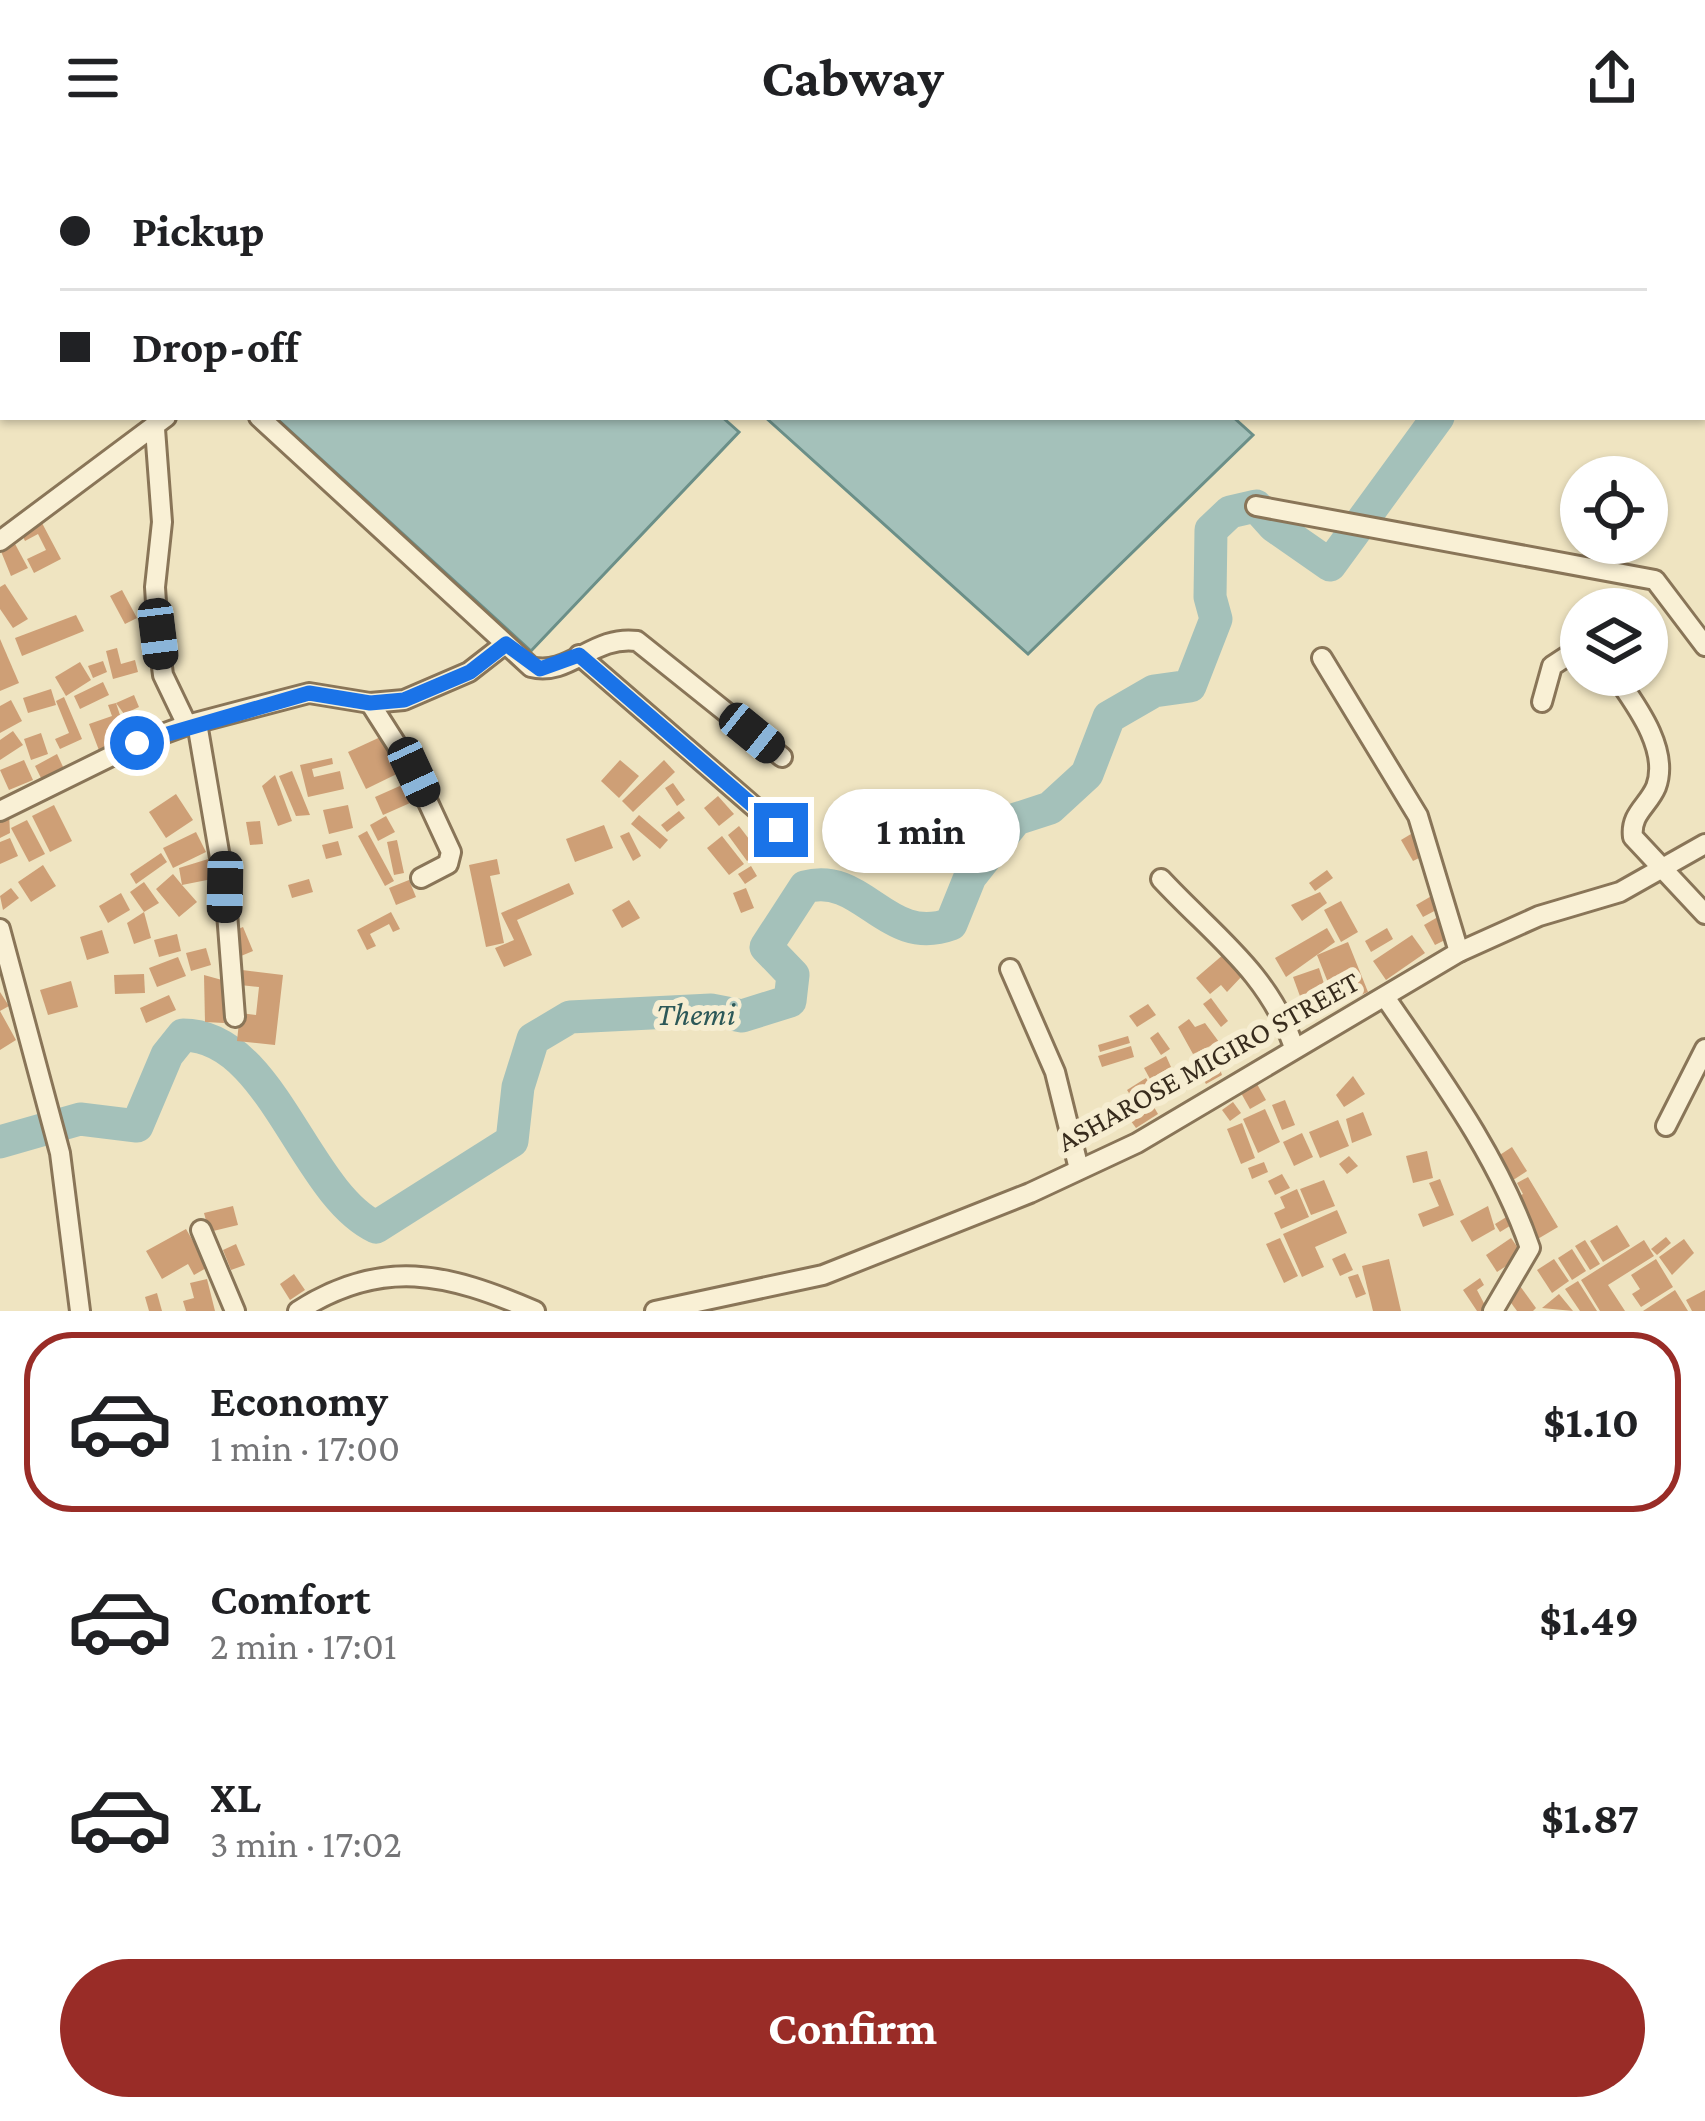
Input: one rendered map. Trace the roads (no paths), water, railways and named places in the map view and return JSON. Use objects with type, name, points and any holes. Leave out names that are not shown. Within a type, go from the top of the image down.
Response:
[{"type":"street","points":[[262,420],[506,644],[540,669],[611,638],[637,641],[782,757]]},
{"type":"street","points":[[0,541],[161,423]]},
{"type":"street","points":[[161,423],[162,522],[155,587],[158,634],[164,676],[192,724],[225,887],[235,1017]]},
{"type":"street","points":[[1256,506],[1654,580],[1705,646]]},
{"type":"street","points":[[0,812],[137,743],[192,724],[309,693],[370,703],[404,700],[439,687],[506,644]]},
{"type":"street","points":[[579,655],[781,830]]},
{"type":"street","points":[[1322,658],[1418,816],[1460,952]]},
{"type":"street","points":[[1542,702],[1552,666],[1560,661]]},
{"type":"street","points":[[1629,696],[1643,717],[1658,767],[1656,787],[1634,818],[1633,837],[1705,914]]},
{"type":"street","points":[[370,703],[414,772],[451,851],[448,864],[421,878]]},
{"type":"street","name":"ASHAROSE MIGIRO STREET","points":[[666,1310],[823,1275],[1079,1169],[1186,1115],[1460,952],[1539,916],[1620,892],[1705,844]]},
{"type":"street","points":[[1161,879],[1257,974],[1280,1008],[1294,1047]]},
{"type":"street","points":[[0,929],[59,1153],[80,1311]]},
{"type":"street","points":[[1010,969],[1055,1072],[1079,1169]]},
{"type":"street","points":[[1385,997],[1484,1149],[1530,1248],[1493,1311]]},
{"type":"street","points":[[1666,1126],[1705,1049]]},
{"type":"street","points":[[201,1230],[236,1311]]},
{"type":"street","points":[[298,1311],[323,1294],[398,1273],[472,1285],[535,1311]]},
{"type":"water","points":[[278,420],[725,420],[739,432],[531,651]]},
{"type":"water","points":[[768,420],[1236,420],[1253,435],[1028,654]]},
{"type":"waterway","name":"Themi","points":[[0,1142],[80,1119],[137,1126],[167,1055],[183,1035],[214,1042],[241,1060],[328,1183],[351,1209],[376,1227],[512,1141],[518,1087],[533,1039],[570,1017],[711,1010],[742,1016],[790,1001],[793,975],[766,947],[805,887],[844,889],[909,926],[928,929],[951,924],[970,877],[1016,819],[1050,808],[1087,774],[1109,717],[1154,691],[1190,686],[1216,619],[1210,597],[1211,530],[1230,512],[1256,506],[1274,526],[1330,565],[1436,420]]}]
